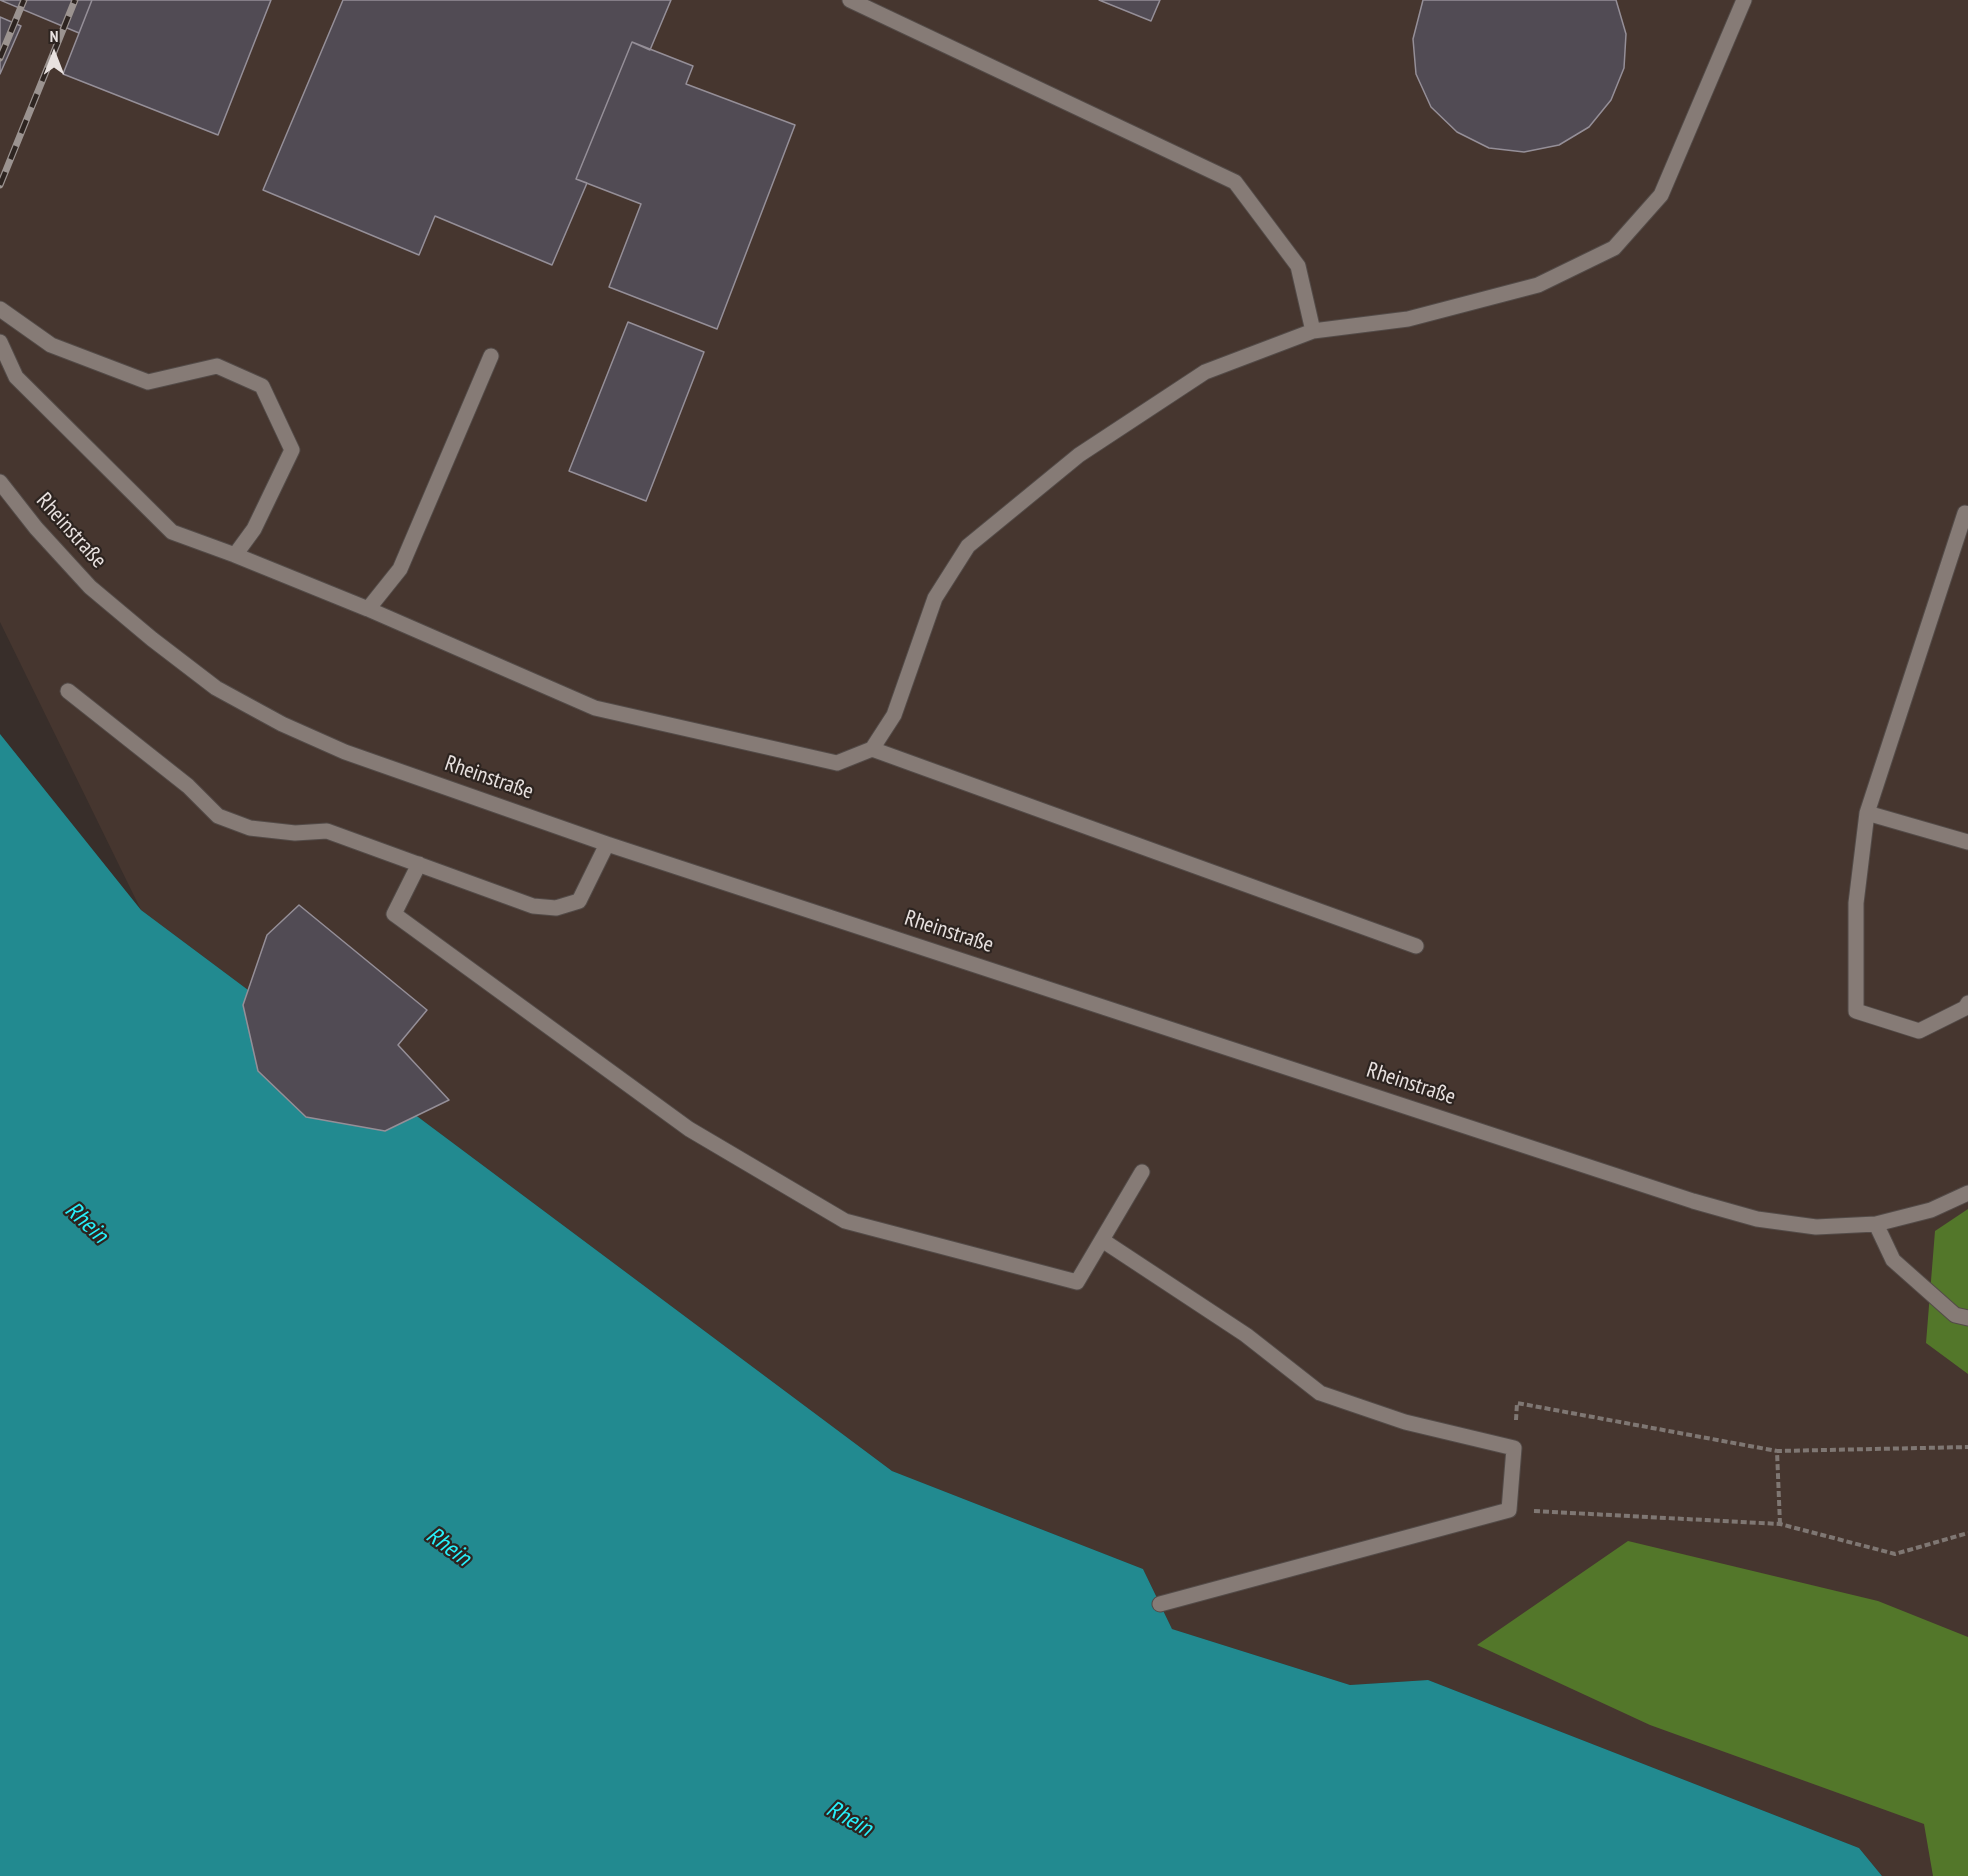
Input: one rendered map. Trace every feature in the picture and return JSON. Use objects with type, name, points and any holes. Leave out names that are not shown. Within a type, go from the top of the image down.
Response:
[{"type":"street","points":[[850,0],[1235,182],[1298,266],[1313,331]]},
{"type":"street","points":[[0,342],[16,377],[172,532],[368,609],[595,708],[837,763],[872,749],[894,714],[935,598],[968,546],[1079,455],[1204,372],[1313,331],[1408,320],[1538,285],[1614,248],[1661,195],[1744,0]]},
{"type":"street","points":[[0,309],[51,345],[148,382],[217,366],[262,386],[292,450],[255,529],[235,555]]},
{"type":"street","points":[[368,609],[400,569],[491,356]]},
{"type":"street","name":"Rheinstraße","points":[[0,482],[36,528],[90,587],[152,639],[216,688],[282,724],[345,752],[607,843],[1693,1201],[1757,1219],[1816,1227],[1876,1224],[1931,1210],[1968,1193]]},
{"type":"street","points":[[1968,514],[1965,513],[1867,813],[1856,903],[1856,1011],[1919,1031],[1965,1008],[1968,1003]]},
{"type":"street","points":[[68,691],[188,786],[218,816],[250,828],[295,833],[327,831],[533,906],[556,908],[579,901],[607,843]]},
{"type":"street","points":[[872,749],[1416,946]]},
{"type":"street","points":[[1867,813],[1968,842]]},
{"type":"street","points":[[419,864],[394,915],[689,1129],[845,1221],[1077,1282],[1142,1173]]},
{"type":"street","points":[[1876,1224],[1893,1260],[1955,1315],[1968,1318]]},
{"type":"street","points":[[1102,1240],[1246,1335],[1320,1394],[1405,1422],[1514,1448],[1509,1510],[1160,1604]]},
{"type":"path","points":[[1514,1448],[1517,1403],[1777,1451],[1968,1447]]},
{"type":"path","points":[[1777,1451],[1780,1524]]},
{"type":"path","points":[[1509,1510],[1780,1524],[1895,1554],[1968,1533]]},
{"type":"shaded area","points":[[0,0],[1968,0],[1968,1876],[1882,1876],[1859,1848],[1428,1680],[1350,1685],[1172,1629],[1143,1569],[892,1471],[141,910],[0,622]]},
{"type":"green space","points":[[1968,1209],[1968,1374],[1926,1343],[1935,1231]]},
{"type":"green space","points":[[1628,1541],[1878,1601],[1968,1637],[1968,1876],[1933,1876],[1924,1824],[1650,1725],[1477,1645]]},
{"type":"water","name":"Rhein","points":[[0,734],[141,910],[892,1471],[1143,1569],[1172,1629],[1350,1685],[1428,1680],[1859,1848],[1882,1876],[0,1876]]},
{"type":"building","points":[[0,0],[92,0],[79,33]]},
{"type":"building","points":[[92,0],[271,0],[218,135],[63,74]]},
{"type":"building","points":[[343,0],[671,0],[650,50],[632,42],[576,179],[587,183],[552,265],[435,216],[419,255],[263,190]]},
{"type":"building","points":[[1099,0],[1160,0],[1151,21]]},
{"type":"building","points":[[1423,0],[1616,0],[1626,34],[1624,68],[1611,100],[1589,127],[1559,145],[1524,152],[1489,148],[1457,132],[1431,107],[1416,74],[1413,39]]},
{"type":"building","points":[[0,17],[21,26],[0,74]]},
{"type":"building","points":[[632,42],[693,66],[686,84],[795,125],[717,329],[609,287],[641,204],[576,179]]},
{"type":"building","points":[[628,322],[704,352],[646,501],[569,471]]},
{"type":"building","points":[[299,905],[427,1010],[398,1045],[449,1100],[385,1131],[306,1117],[258,1071],[243,1005],[267,935]]},
{"type":"railway","points":[[0,58],[24,0]]},
{"type":"railway","points":[[0,185],[75,0]]}]
